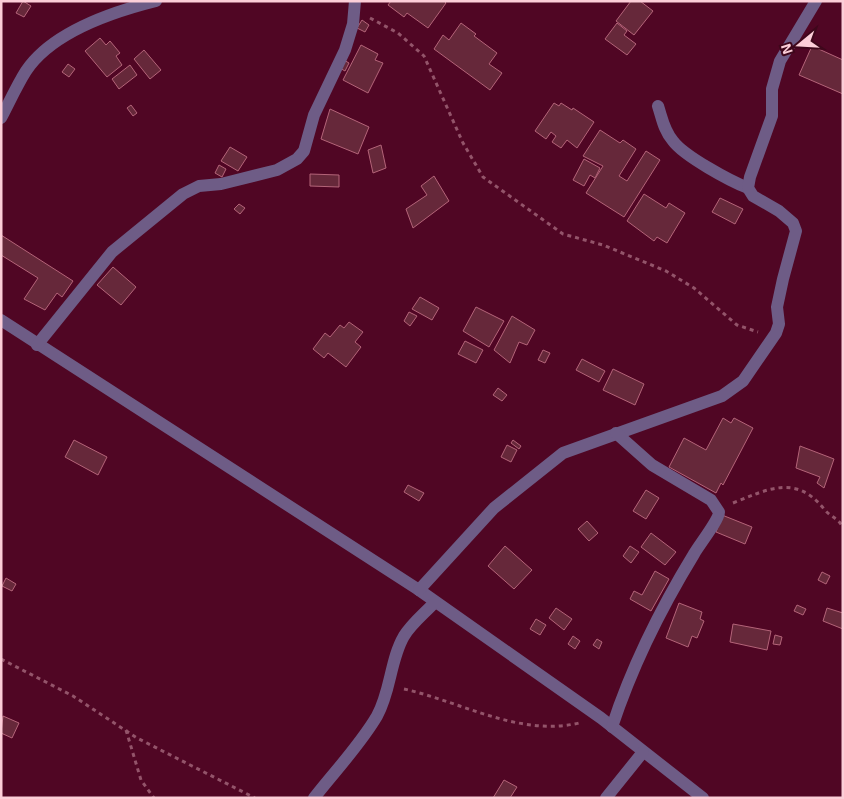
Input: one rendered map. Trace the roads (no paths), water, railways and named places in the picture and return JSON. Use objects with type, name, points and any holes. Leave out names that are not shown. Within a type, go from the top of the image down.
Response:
[{"type":"street","points":[[1,118],[27,70],[48,50],[76,30],[92,22],[156,1]]},
{"type":"street","points":[[748,188],[750,177],[772,116],[772,89],[780,61],[816,1]]},
{"type":"street","points":[[37,345],[112,252],[183,194],[199,186],[221,184],[276,170],[298,160],[304,151],[314,115],[345,50],[355,5]]},
{"type":"street","points":[[419,590],[494,508],[562,453],[722,396],[743,381],[776,333],[779,324],[778,307],[782,279],[796,231],[793,223],[779,210],[753,196],[748,188],[738,184],[680,149],[664,128],[658,106]]},
{"type":"street","points":[[1,320],[419,590],[601,718],[703,798]]},
{"type":"street","points":[[612,727],[623,694],[641,654],[678,581],[707,531],[717,520],[718,508],[711,500],[652,465],[616,433]]},
{"type":"street","points":[[314,798],[359,742],[377,715],[388,690],[397,652],[404,636],[435,602]]},
{"type":"street","points":[[606,798],[643,752]]}]
